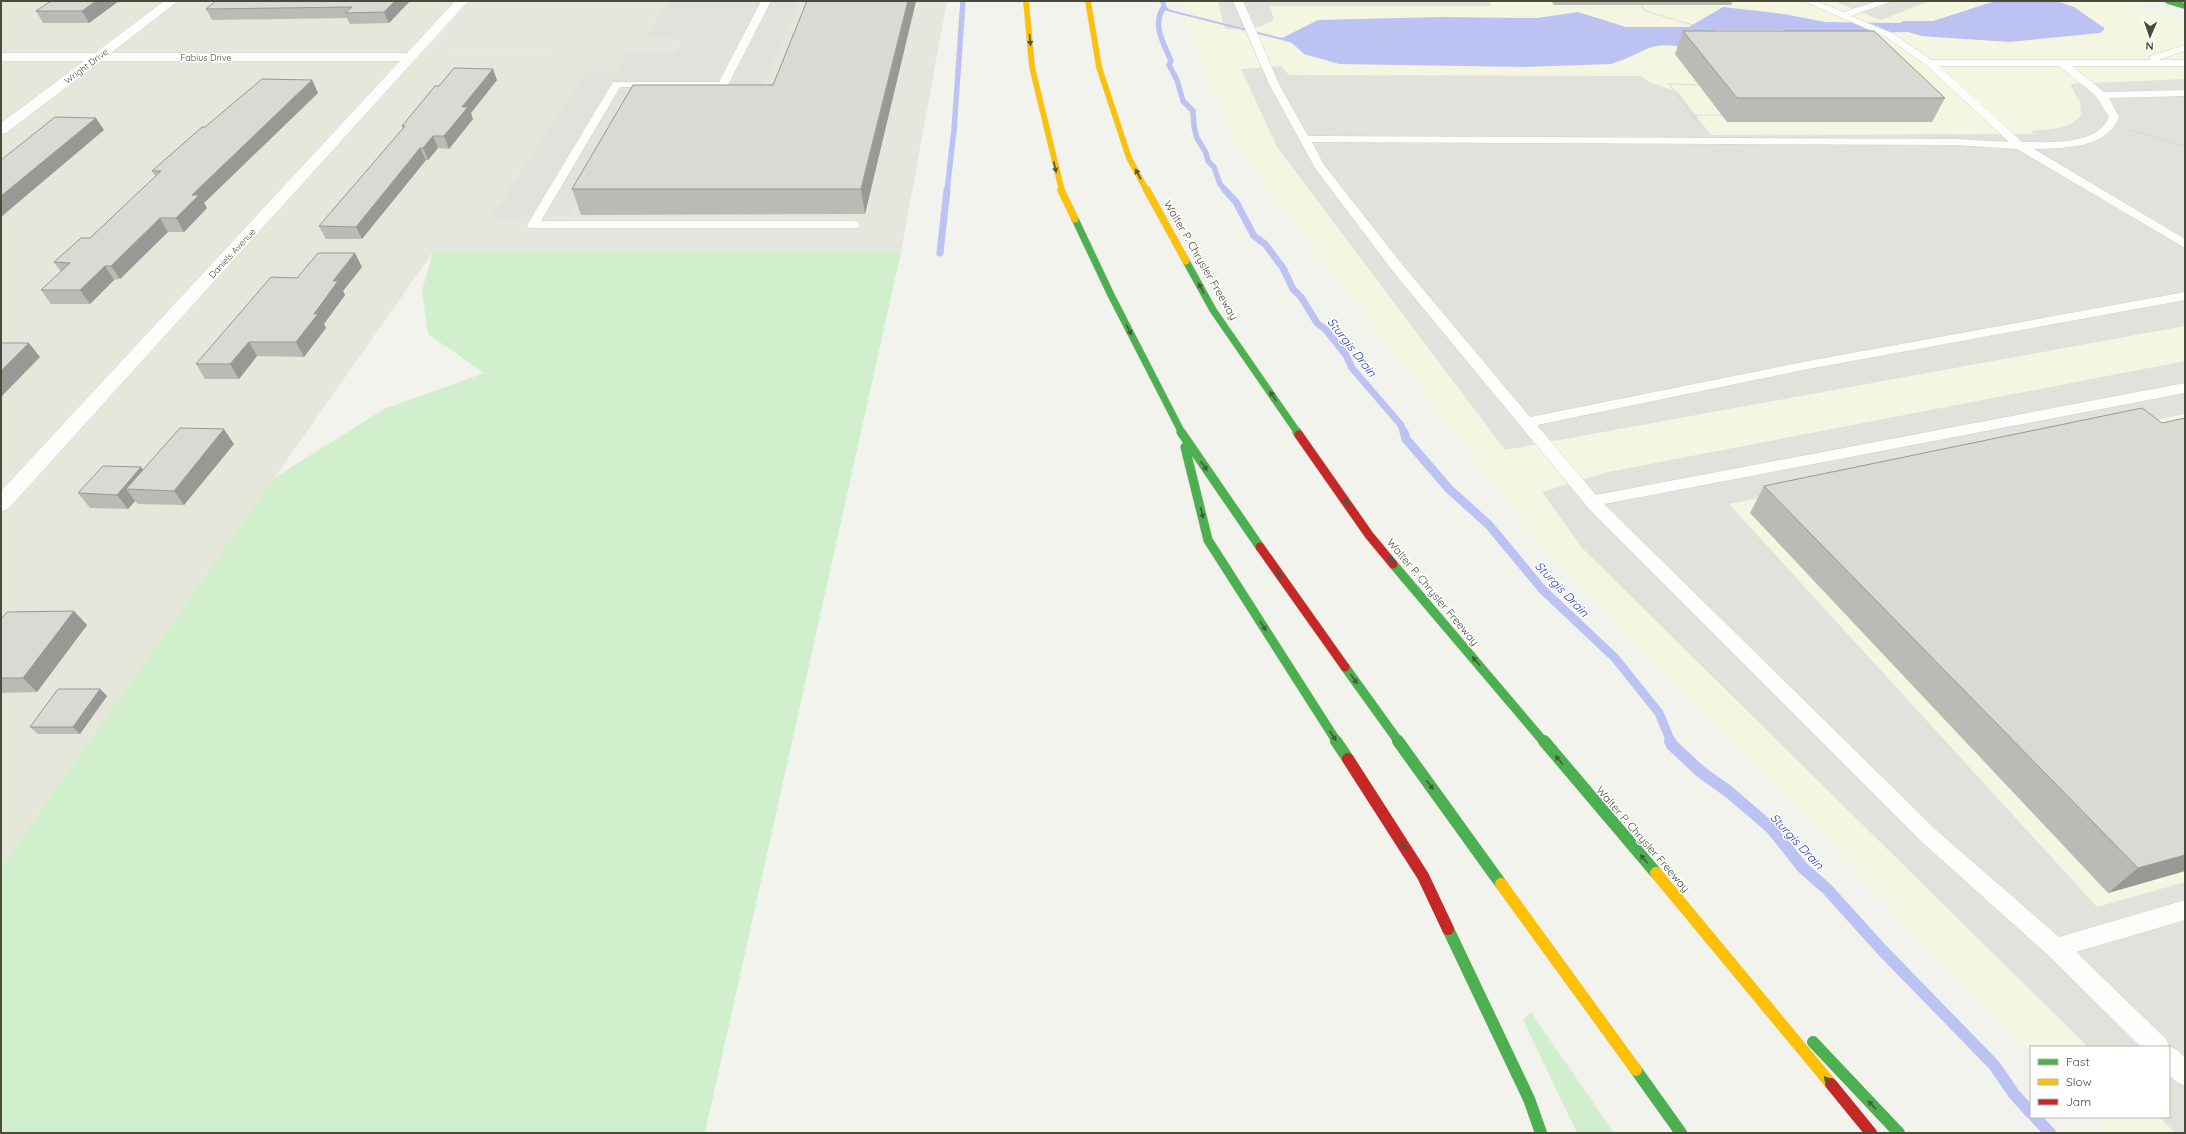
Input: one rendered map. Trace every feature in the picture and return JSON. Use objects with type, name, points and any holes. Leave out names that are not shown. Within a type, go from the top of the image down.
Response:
[{"type":"main road","points":[[1026,1],[1032,67],[1061,189],[1111,295],[1182,434],[1301,606],[1681,1133]]},
{"type":"main road","name":"Walter P. Chrysler Freeway","points":[[1088,1],[1099,67],[1129,158],[1213,310],[1370,535],[1669,888],[1871,1133]]},
{"type":"main road","points":[[2168,1],[2185,6]]},
{"type":"main road","points":[[1182,434],[1208,540],[1423,876],[1529,1099],[1541,1133]]},
{"type":"main road","points":[[1669,888],[1773,999]]},
{"type":"main road","points":[[1806,1034],[1898,1133]]},
{"type":"street","name":"Wright Drive","points":[[1,130],[172,1]]},
{"type":"street","name":"Daniels Avenue","points":[[1,504],[462,1]]},
{"type":"street","name":"Fabius Drive","points":[[1,57],[412,57]]},
{"type":"lane","points":[[766,1],[723,85],[617,84],[533,225],[854,224]]},
{"type":"lane","points":[[1238,1],[1274,84],[1319,166],[1400,271],[1592,501],[1929,836],[2056,948],[2157,1046]]},
{"type":"lane","points":[[1808,1],[1889,36],[1930,63],[2019,145],[2185,244]]},
{"type":"lane","points":[[1848,17],[1887,1]]},
{"type":"lane","points":[[2128,63],[2164,55],[2185,48]]},
{"type":"lane","points":[[1930,63],[2185,63]]},
{"type":"lane","points":[[1304,139],[1956,142],[2019,145],[2061,144],[2087,140],[2105,132],[2114,116],[2111,107],[2102,95],[2061,63]]},
{"type":"lane","points":[[2102,95],[2185,93]]},
{"type":"lane","points":[[1526,422],[1816,364],[2185,296]]},
{"type":"lane","points":[[1592,501],[2185,388]]},
{"type":"lane","points":[[2056,948],[2185,910]]},
{"type":"lane","points":[[2170,1059],[2185,1074]]},
{"type":"path","points":[[1642,3],[1642,9],[1649,12],[1722,34]]},
{"type":"path","points":[[1698,85],[1669,84],[1700,126]]},
{"type":"path","points":[[1692,115],[1722,115]]},
{"type":"path","points":[[2124,128],[2185,146]]},
{"type":"shaded area","points":[[1,1],[466,1],[421,55],[567,56],[433,252],[1,867]]},
{"type":"shaded area","points":[[469,1],[947,1],[901,252],[433,252],[566,56],[421,55]]},
{"type":"shaded area","points":[[669,1],[799,1],[757,101],[634,107],[569,216],[491,218],[585,73],[616,73],[627,54],[675,53],[684,39],[645,38]]},
{"type":"shaded area","points":[[1183,1],[2120,1],[2185,22],[2185,1133],[2110,1133],[2095,1118],[2170,1118],[2170,1046],[2030,1046],[2030,1051],[1550,558],[1238,151],[1192,40]]},
{"type":"shaded area","points":[[1218,1],[1489,1],[1491,6],[1270,6],[1274,20],[1260,27],[1225,29]]},
{"type":"shaded area","points":[[1833,1],[1930,1],[1881,20]]},
{"type":"shaded area","points":[[1281,66],[1289,75],[1641,76],[1649,82],[1678,92],[1711,135],[2034,134],[2031,131],[2059,128],[2071,124],[2079,118],[2081,114],[2080,103],[2070,84],[2185,79],[2185,326],[1505,450],[1277,147],[1241,69]]},
{"type":"shaded area","points":[[2185,361],[2185,414],[1729,504],[2097,907],[2185,882],[2185,1133],[2175,1133],[2160,1118],[2170,1118],[2170,1046],[2087,1046],[1583,549],[1542,492],[1608,472]]},
{"type":"green space","points":[[433,252],[901,252],[705,1133],[1,1133],[1,867],[274,478],[384,409],[484,373],[428,334],[422,291]]},
{"type":"green space","points":[[1531,1012],[1614,1133],[1577,1133],[1523,1020]]},
{"type":"water","points":[[1159,1],[1165,1],[1167,8],[1171,10],[1282,38],[1318,20],[1440,17],[1537,18],[1578,12],[1626,27],[1689,27],[1723,7],[1784,14],[1825,22],[1900,23],[1903,21],[1933,21],[1995,1],[2057,1],[2074,7],[2104,28],[2104,30],[2100,33],[2009,42],[1921,36],[1908,32],[1848,33],[1829,45],[1782,30],[1718,30],[1689,49],[1665,45],[1656,46],[1611,64],[1525,67],[1339,64],[1304,54],[1292,43],[1167,11]]},
{"type":"building","points":[[51,1],[96,1],[82,11],[36,11]]},
{"type":"building","points":[[216,1],[395,1],[384,12],[345,13],[352,7],[206,9]]},
{"type":"building","points":[[807,1],[908,1],[861,189],[572,189],[633,85],[773,85]]},
{"type":"building","points":[[1683,31],[1874,31],[1945,98],[1737,98]]},
{"type":"building","points":[[454,68],[493,69],[462,107],[468,107],[444,136],[433,136],[423,148],[420,148],[356,227],[319,226],[405,126],[402,126],[435,86],[439,86]]},
{"type":"building","points":[[262,79],[312,80],[192,195],[199,195],[176,218],[160,218],[111,266],[105,266],[80,290],[41,290],[70,263],[54,262],[81,238],[90,238],[161,171],[152,171],[202,127],[205,127]]},
{"type":"building","points":[[55,117],[96,118],[1,196],[1,160]]},
{"type":"building","points":[[318,253],[355,253],[333,281],[338,281],[314,314],[318,314],[296,342],[249,342],[230,364],[196,364],[271,277],[297,278]]},
{"type":"building","points":[[1,343],[29,343],[1,371]]},
{"type":"building","points":[[2142,408],[2162,423],[2185,418],[2185,855],[2138,868],[1764,486]]},
{"type":"building","points":[[180,428],[224,429],[174,491],[126,489]]},
{"type":"building","points":[[103,466],[141,467],[117,495],[78,493]]},
{"type":"building","points":[[74,611],[23,678],[1,678],[1,619],[7,612]]},
{"type":"building","points":[[58,689],[100,689],[73,727],[30,727]]},
{"type":"waterway","points":[[947,191],[954,130],[963,1]]},
{"type":"waterway","name":"Sturgis Drain","points":[[1163,8],[1160,15],[1159,28],[1162,41],[1171,61],[1169,65],[1177,80],[1183,101],[1193,111],[1194,127],[1197,138],[1206,153],[1208,161],[1214,167],[1220,184],[1226,191]]},
{"type":"waterway","points":[[940,253],[947,190]]},
{"type":"waterway","name":"Sturgis Drain","points":[[1225,190],[1236,202],[1254,236],[1265,244],[1283,268],[1293,289],[1301,297],[1317,323],[1326,330],[1346,355],[1352,368],[1401,425],[1404,433]]},
{"type":"waterway","name":"Sturgis Drain","points":[[1404,432],[1406,439],[1449,489],[1489,525],[1542,589],[1615,658],[1659,713],[1671,742]]},
{"type":"waterway","name":"Sturgis Drain","points":[[1670,741],[1672,745],[1701,772],[1729,792],[1771,828],[1803,868],[1827,889],[1882,950],[1994,1065],[2014,1094],[2030,1112]]},
{"type":"waterway","name":"Sturgis Drain","points":[[2036,1118],[2050,1133]]},
{"type":"traffic: fast","points":[[2168,1],[2185,6]]},
{"type":"traffic: fast","points":[[1075,219],[1111,295],[1182,434],[1260,547]]},
{"type":"traffic: fast","points":[[1186,261],[1213,310],[1299,435]]},
{"type":"traffic: fast","points":[[1185,447],[1208,540],[1348,759]]},
{"type":"traffic: fast","points":[[1393,564],[1656,873]]},
{"type":"traffic: fast","points":[[1345,667],[1501,884]]},
{"type":"traffic: fast","points":[[1448,929],[1529,1099],[1541,1133]]},
{"type":"traffic: fast","points":[[1813,1042],[1899,1133]]},
{"type":"traffic: fast","points":[[1636,1070],[1681,1133]]},
{"type":"traffic: slow","points":[[1026,1],[1032,67],[1061,189],[1075,219]]},
{"type":"traffic: slow","points":[[1088,1],[1099,67],[1129,158],[1186,261]]},
{"type":"traffic: slow","points":[[1656,873],[1831,1084]]},
{"type":"traffic: slow","points":[[1501,884],[1636,1070]]},
{"type":"traffic: jam","points":[[1299,435],[1369,535],[1393,564]]},
{"type":"traffic: jam","points":[[1260,547],[1345,667]]},
{"type":"traffic: jam","points":[[1348,759],[1423,876],[1448,929]]},
{"type":"traffic: jam","points":[[1831,1084],[1871,1133]]}]
